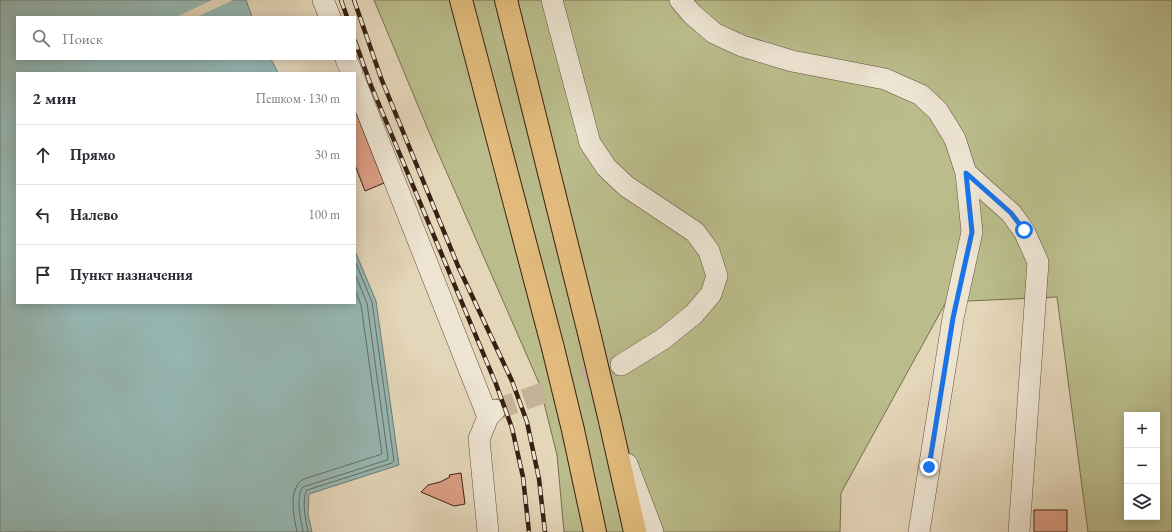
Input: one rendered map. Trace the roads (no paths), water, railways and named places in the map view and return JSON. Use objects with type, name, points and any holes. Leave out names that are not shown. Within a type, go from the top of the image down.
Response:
[{"type":"highway","points":[[461,0],[553,348],[573,430],[595,532]]},
{"type":"highway","points":[[506,0],[590,337],[635,532]]},
{"type":"street","points":[[323,0],[330,16]]},
{"type":"street","points":[[552,0],[590,143],[606,167],[626,186],[695,232],[709,251],[717,276],[711,294],[694,314],[663,339],[621,366]]},
{"type":"street","points":[[680,0],[692,14],[714,32],[742,46],[792,61],[885,79],[921,95],[938,111],[955,139],[966,173],[972,232],[953,318],[919,532]]},
{"type":"street","points":[[346,60],[352,72]]},
{"type":"street","points":[[356,83],[492,414],[479,439],[488,532]]},
{"type":"street","points":[[966,173],[1011,213],[1024,230],[1038,262],[1019,532]]},
{"type":"street","points":[[610,421],[653,532]]},
{"type":"water","points":[[0,0],[246,0],[252,16],[16,16],[16,60],[272,60],[278,72],[16,72],[16,304],[356,304],[356,253],[376,301],[399,465],[309,494],[308,514],[312,532],[0,532]]},
{"type":"tunnel","points":[[495,410],[621,365]]},
{"type":"railway","points":[[341,0],[347,16]]},
{"type":"railway","points":[[354,0],[381,78],[458,266],[512,381],[527,422],[539,479],[545,532]]},
{"type":"railway","points":[[356,44],[370,83],[496,384],[512,428],[523,477],[529,532]]}]
